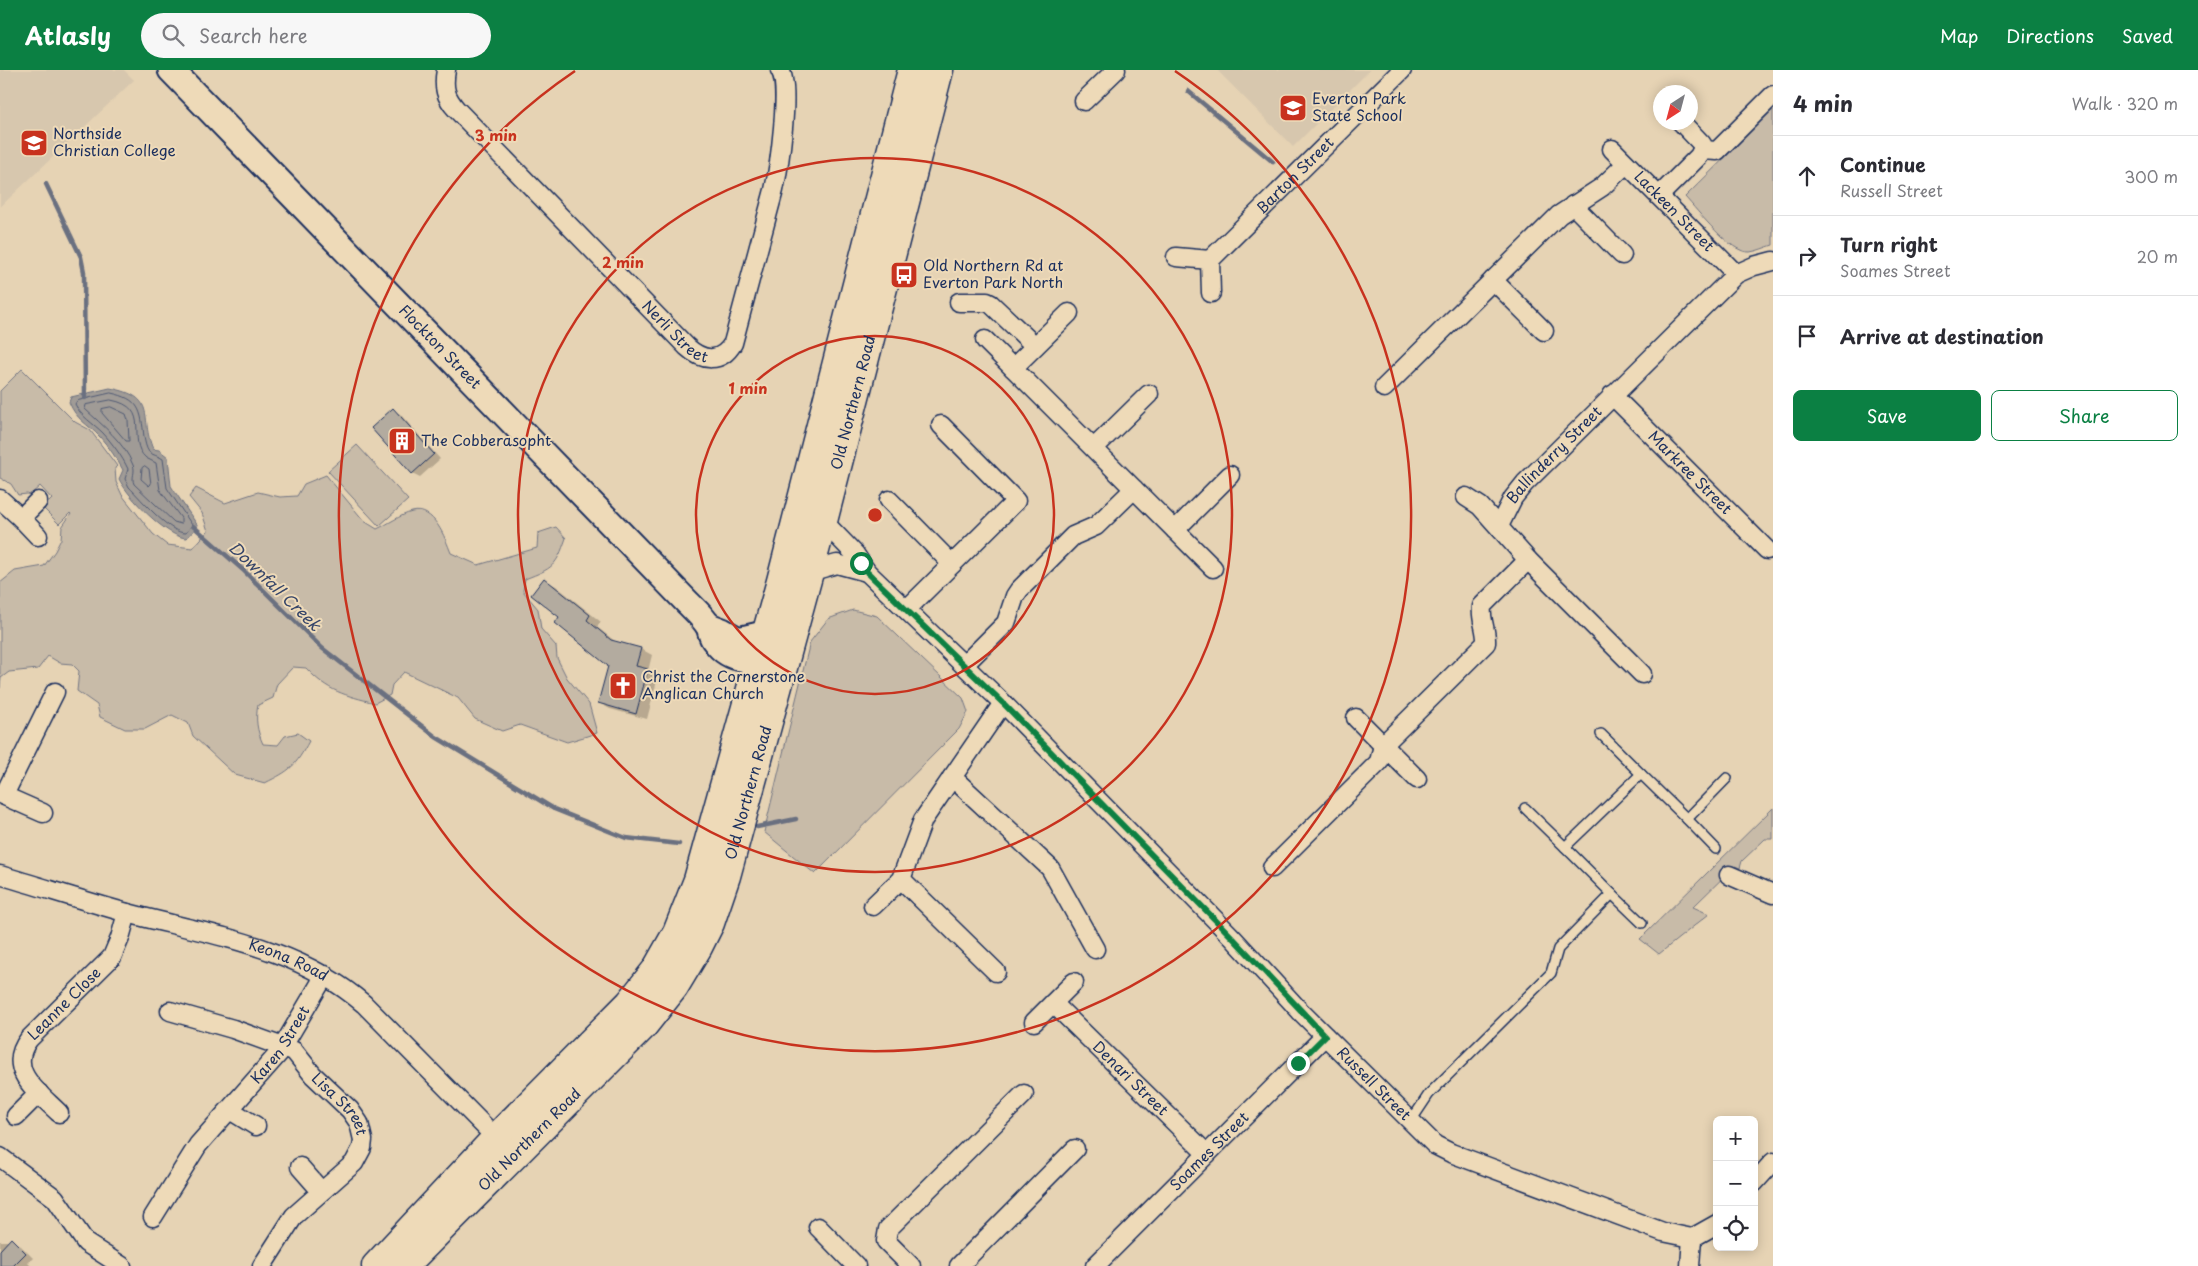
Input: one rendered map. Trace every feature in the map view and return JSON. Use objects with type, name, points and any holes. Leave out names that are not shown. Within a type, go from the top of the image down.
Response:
[{"type":"highway","name":"Old Northern Road","points":[[376,1266],[505,1147],[643,1026],[674,987],[710,923],[726,876],[792,636],[928,117],[928,71]]},
{"type":"highway","name":"Old Northern Road","points":[[404,1266],[643,987],[666,952],[688,907],[698,880],[804,491],[899,125],[928,71]]},
{"type":"highway","points":[[899,125],[915,116],[928,117]]},
{"type":"street","name":"Flockton Street","points":[[171,70],[709,626],[714,640],[728,653],[745,659],[761,646]]},
{"type":"street","name":"Nerli Street","points":[[446,70],[445,91],[449,101],[687,347],[702,358],[709,359],[723,354],[733,344],[774,190],[779,165],[785,83],[780,70]]},
{"type":"street","points":[[1084,101],[1116,70]]},
{"type":"street","name":"Barton Street","points":[[1210,260],[1402,70]]},
{"type":"street","points":[[1702,150],[1717,151],[1773,95]]},
{"type":"street","points":[[1659,196],[1699,156],[1702,150],[1702,144],[1689,130]]},
{"type":"street","name":"Lackeen Street","points":[[1612,149],[1736,274]]},
{"type":"street","points":[[1384,388],[1559,215],[1602,187],[1626,164]]},
{"type":"street","points":[[1573,205],[1622,255]]},
{"type":"street","points":[[1176,257],[1210,260],[1211,294]]},
{"type":"street","name":"Ballinderry Street","points":[[1499,526],[1513,498],[1525,483],[1736,274],[1754,266],[1773,261]]},
{"type":"street","points":[[1493,280],[1544,331]]},
{"type":"street","points":[[959,302],[987,302],[991,304],[1035,346]]},
{"type":"street","points":[[1013,368],[1069,313]]},
{"type":"street","points":[[985,340],[1213,568]]},
{"type":"street","points":[[1094,448],[1149,394]]},
{"type":"street","name":"Markree Street","points":[[1612,395],[1767,550]]},
{"type":"street","points":[[907,609],[1016,501],[941,425]]},
{"type":"street","points":[[1175,530],[1230,475]]},
{"type":"street","points":[[964,665],[1006,623],[1014,596],[1019,590],[1073,536],[1096,526],[1134,489]]},
{"type":"street","points":[[1466,498],[1480,506],[1528,560],[1642,674]]},
{"type":"street","points":[[0,499],[38,536]]},
{"type":"street","points":[[889,500],[952,564]]},
{"type":"street","points":[[21,518],[38,501]]},
{"type":"street","name":"Russell Street","points":[[823,521],[855,554],[867,572],[1003,703],[1232,937],[1325,1036],[1435,1145],[1451,1153],[1663,1232],[1692,1238]]},
{"type":"street","points":[[1272,868],[1379,762],[1383,745],[1486,643],[1487,633],[1481,615],[1482,606],[1528,560]]},
{"type":"street","name":"Russell Street","points":[[809,572],[837,564],[867,572]]},
{"type":"street","points":[[761,646],[771,654],[792,636]]},
{"type":"street","points":[[43,813],[2,794],[54,692]]},
{"type":"street","points":[[873,906],[901,879],[923,820],[1003,703]]},
{"type":"street","points":[[1356,718],[1416,779]]},
{"type":"street","points":[[952,777],[1050,868],[1095,949]]},
{"type":"street","name":"Keona Road","points":[[0,875],[127,913],[282,954],[325,975],[364,1004],[505,1147]]},
{"type":"street","points":[[1729,876],[1773,894]]},
{"type":"street","points":[[901,879],[996,972]]},
{"type":"street","name":"Leanne Close","points":[[59,1113],[23,1075],[20,1060],[21,1051],[29,1038],[112,957],[127,913]]},
{"type":"street","name":"Karen Street","points":[[153,1217],[191,1154],[283,1046],[325,975]]},
{"type":"street","points":[[1034,1022],[1074,982]]},
{"type":"street","name":"Denari Street","points":[[1053,1002],[1207,1154]]},
{"type":"street","name":"Lisa Street","points":[[170,1011],[283,1046],[298,1055],[322,1085],[350,1110],[362,1130],[362,1148],[354,1163],[288,1223],[262,1266]]},
{"type":"street","name":"Soames Street","points":[[1095,1266],[1325,1036]]},
{"type":"street","points":[[16,1116],[39,1093]]},
{"type":"street","points":[[911,1266],[886,1241],[888,1229],[1024,1094]]},
{"type":"street","points":[[230,1110],[256,1126]]},
{"type":"street","points":[[959,1266],[1076,1149]]},
{"type":"street","points":[[0,1157],[55,1198],[86,1243],[122,1266]]},
{"type":"street","points":[[1758,1179],[1773,1162]]},
{"type":"street","points":[[300,1167],[321,1191]]},
{"type":"street","points":[[1690,1266],[1692,1238],[1713,1226]]},
{"type":"street","points":[[818,1227],[856,1266]]},
{"type":"lane","points":[[1601,734],[1716,849]]},
{"type":"lane","points":[[1565,847],[1641,774]]},
{"type":"lane","points":[[1687,819],[1728,778]]},
{"type":"lane","points":[[1525,808],[1642,923]]},
{"type":"lane","points":[[1411,1121],[1429,1094],[1551,973],[1558,950],[1612,894]]},
{"type":"shaded area","name":"Northside Christian College","points":[[0,70],[124,70],[134,80],[0,207]]},
{"type":"shaded area","name":"Everton Park State School","points":[[1217,70],[1370,70],[1293,147]]},
{"type":"shaded area","points":[[1773,110],[1773,245],[1750,252],[1742,251],[1715,230],[1685,197]]},
{"type":"shaded area","points":[[22,369],[75,422],[90,430],[117,466],[115,468],[116,482],[122,495],[153,534],[167,545],[193,548],[208,531],[202,513],[189,497],[196,488],[225,503],[258,492],[280,497],[297,496],[304,484],[326,475],[364,521],[377,529],[408,513],[420,511],[427,514],[438,525],[451,553],[478,565],[537,548],[538,533],[556,527],[566,538],[556,561],[548,569],[525,579],[523,591],[538,609],[541,629],[556,646],[557,658],[567,678],[589,704],[597,733],[567,742],[520,725],[502,731],[475,719],[458,698],[404,672],[392,685],[390,695],[375,703],[338,692],[314,676],[306,668],[293,667],[277,684],[273,698],[258,705],[258,730],[263,744],[278,745],[285,736],[298,733],[309,741],[292,767],[265,783],[235,775],[193,736],[188,723],[172,715],[145,729],[125,729],[100,717],[97,705],[77,691],[79,671],[72,664],[60,663],[48,656],[38,669],[9,672],[1,678],[0,688],[0,583],[15,571],[44,566],[55,551],[61,539],[62,527],[71,514],[59,524],[43,508],[52,499],[40,486],[30,495],[18,495],[11,484],[0,478],[0,391]]},
{"type":"shaded area","points":[[357,445],[408,500],[379,526],[328,471]]},
{"type":"shaded area","points":[[853,610],[877,616],[963,698],[968,712],[959,729],[815,874],[764,832],[810,642],[828,619]]},
{"type":"shaded area","points":[[1773,808],[1773,839],[1765,839],[1742,861],[1740,868],[1735,866],[1693,907],[1709,914],[1659,954],[1640,939]]},
{"type":"water","points":[[110,388],[135,397],[145,410],[149,438],[153,449],[159,450],[168,457],[171,486],[198,526],[187,538],[169,531],[139,506],[119,479],[123,470],[107,445],[79,418],[69,402],[71,397]]},
{"type":"building","name":"The Cobberasopht","points":[[393,408],[434,454],[412,474],[371,428]]},
{"type":"building","points":[[544,578],[590,615],[587,620],[611,640],[641,648],[636,666],[648,669],[636,714],[598,703],[608,666],[555,623],[559,617],[531,595]]},
{"type":"building","points":[[11,1238],[26,1253],[13,1266],[0,1266],[0,1250]]},
{"type":"waterway","points":[[1188,91],[1273,162]]},
{"type":"waterway","name":"Downfall Creek","points":[[46,184],[81,257],[84,272],[85,398]]},
{"type":"waterway","name":"Downfall Creek","points":[[193,526],[243,570],[322,648],[436,737],[554,809],[626,838],[679,844]]},
{"type":"waterway","points":[[757,827],[796,819]]},
{"type":"place","name":"Everton Park State School","points":[[1293,108]]},
{"type":"place","name":"Northside Christian College","points":[[34,143]]},
{"type":"place","name":"Old Northern Rd at Everton Park North","points":[[904,275]]},
{"type":"place","name":"The Cobberasopht","points":[[402,441]]},
{"type":"place","name":"Christ the Cornerstone Anglican Church","points":[[623,686]]},
{"type":"route","points":[[861,563],[867,572],[1016,716],[1232,937],[1325,1036],[1298,1063]]}]
